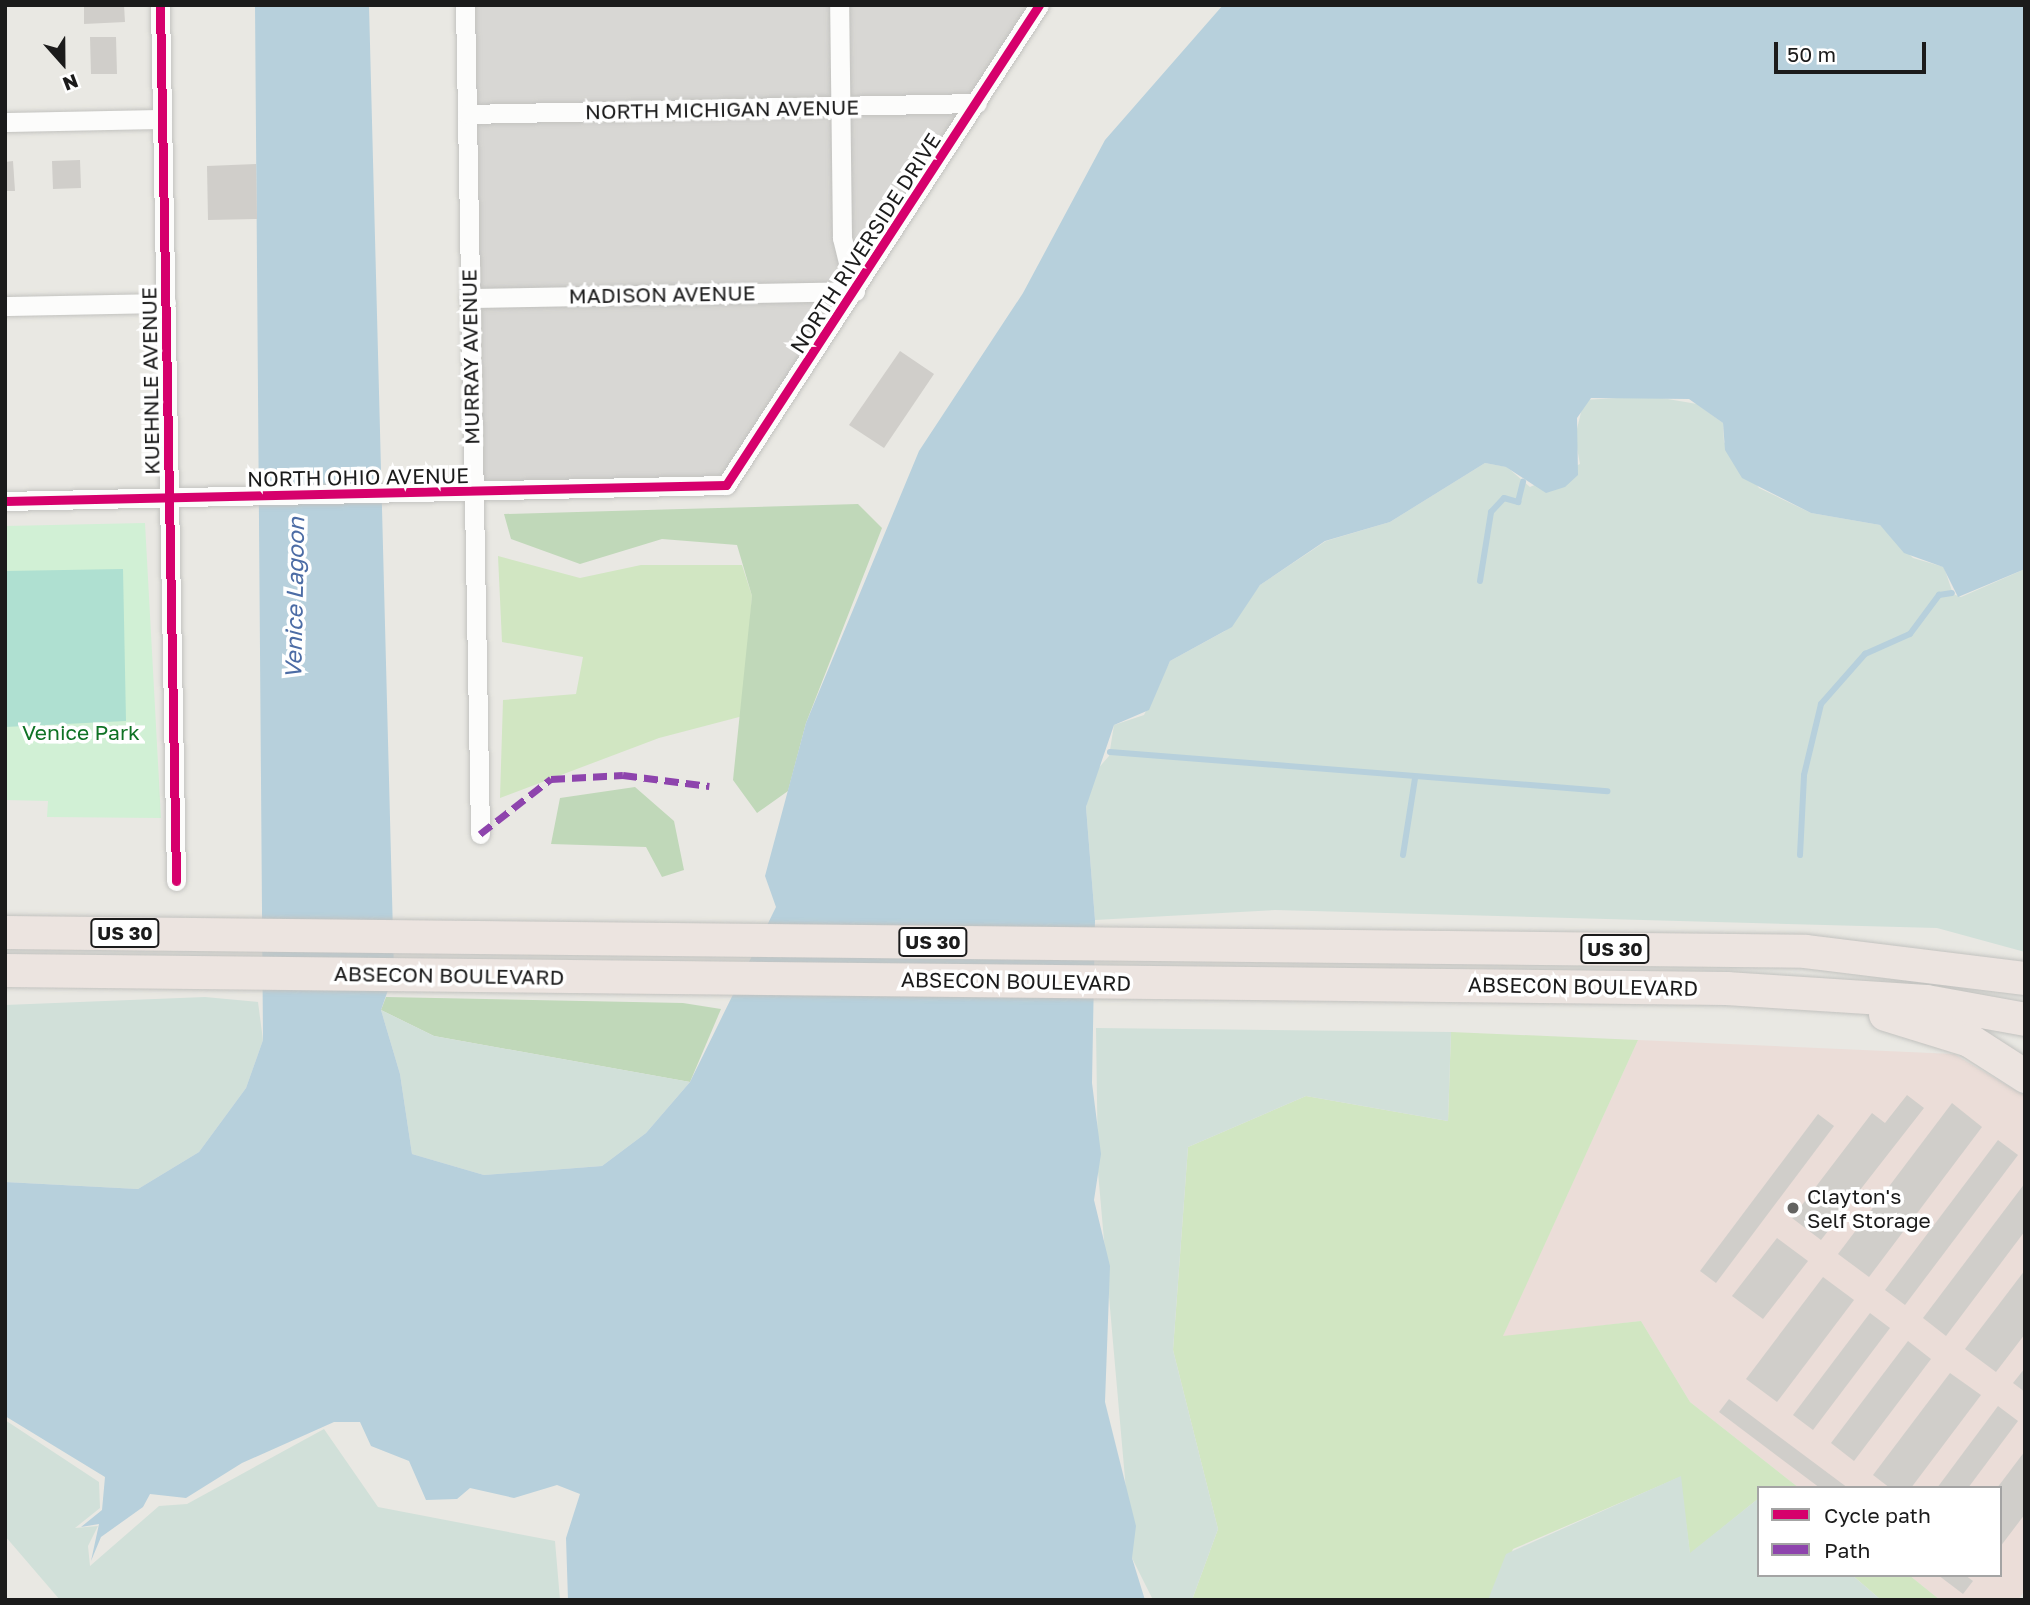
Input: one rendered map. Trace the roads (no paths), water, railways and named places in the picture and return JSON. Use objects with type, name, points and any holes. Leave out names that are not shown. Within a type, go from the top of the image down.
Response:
[{"type":"highway","name":"ABSECON BOULEVARD","points":[[5,932],[1805,951],[2025,978]]},
{"type":"highway","name":"ABSECON BOULEVARD","points":[[5,970],[1780,990],[1926,1001],[2025,1018]]},
{"type":"highway","points":[[1780,990],[1947,1031],[2025,1076]]},
{"type":"street","name":"KUEHNLE AVENUE","points":[[160,5],[176,881]]},
{"type":"street","name":"MURRAY AVENUE","points":[[465,5],[480,834]]},
{"type":"street","points":[[839,5],[842,238],[855,291]]},
{"type":"street","name":"NORTH RIVERSIDE DRIVE","points":[[712,488],[735,476],[1039,5]]},
{"type":"street","name":"NORTH MICHIGAN AVENUE","points":[[467,114],[977,103]]},
{"type":"street","points":[[5,122],[162,119]]},
{"type":"street","name":"MADISON AVENUE","points":[[469,298],[855,291]]},
{"type":"street","points":[[5,306],[166,303]]},
{"type":"street","name":"NORTH OHIO AVENUE","points":[[5,501],[712,488]]},
{"type":"water","name":"Venice Lagoon","points":[[255,5],[369,5],[394,973],[381,1010],[400,1074],[412,1154],[484,1175],[602,1166],[646,1133],[690,1082],[776,907],[765,876],[806,723],[919,451],[1023,293],[1105,140],[1223,5],[2025,5],[2025,569],[1958,597],[1943,567],[1904,553],[1880,525],[1811,513],[1742,478],[1725,450],[1723,423],[1689,399],[1591,398],[1577,418],[1578,475],[1565,487],[1546,493],[1506,467],[1485,463],[1390,522],[1325,541],[1260,585],[1232,627],[1170,661],[1149,710],[1114,725],[1086,807],[1095,920],[1092,1083],[1101,1154],[1094,1200],[1110,1266],[1105,1402],[1136,1526],[1132,1558],[1145,1600],[568,1600],[566,1538],[580,1494],[557,1485],[514,1498],[470,1488],[457,1499],[426,1500],[409,1461],[371,1446],[360,1422],[334,1422],[242,1463],[186,1498],[150,1494],[143,1507],[101,1537],[91,1561],[99,1524],[81,1527],[102,1510],[105,1477],[5,1416],[5,1182],[138,1189],[199,1152],[246,1088],[263,1040]]},
{"type":"waterway","points":[[1480,581],[1491,512],[1504,498],[1518,502],[1523,482]]},
{"type":"waterway","points":[[1800,855],[1804,775],[1821,704],[1865,654],[1910,634],[1939,595],[1952,593]]},
{"type":"waterway","points":[[1110,752],[1607,791]]},
{"type":"waterway","points":[[1403,855],[1415,778]]},
{"type":"place","name":"Clayton's Self Storage","points":[[1793,1208]]},
{"type":"park label","name":"Venice Park","points":[[81,732]]}]
